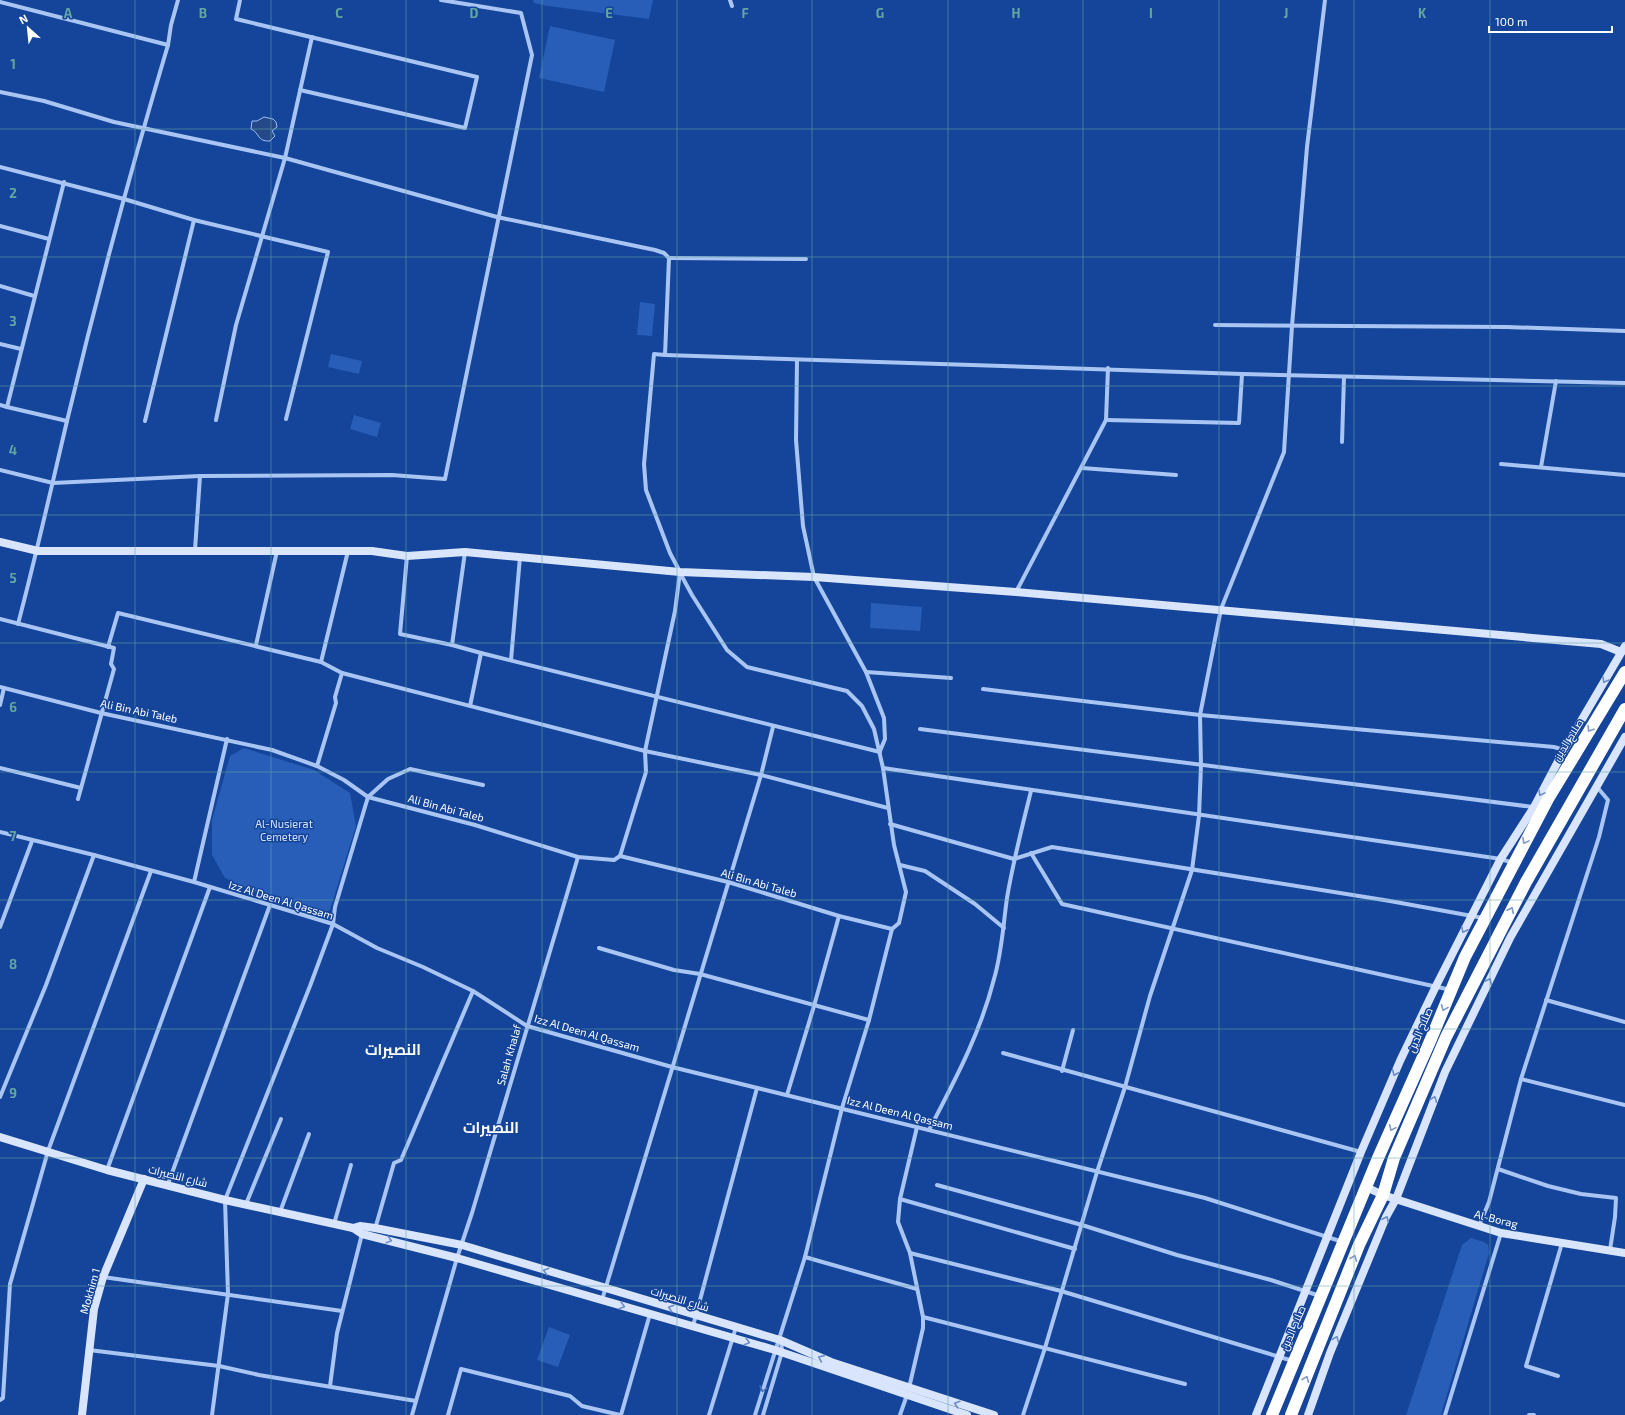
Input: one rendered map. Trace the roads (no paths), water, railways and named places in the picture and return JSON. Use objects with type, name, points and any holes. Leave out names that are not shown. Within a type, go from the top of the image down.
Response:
[{"type":"highway","name":"صلاح الدين","points":[[1272,1415],[1366,1187],[1451,990],[1484,918],[1548,799],[1625,672]]},
{"type":"highway","points":[[1291,1415],[1359,1245],[1383,1195],[1394,1158],[1427,1079],[1461,1006],[1532,870],[1625,709]]},
{"type":"main road","points":[[0,542],[38,551],[372,551],[407,556],[466,552],[680,572],[814,577],[1221,609],[1601,644],[1623,649],[1564,750],[1534,807],[1501,860],[1471,916],[1400,1061],[1361,1152],[1307,1291],[1256,1415]]},
{"type":"main road","points":[[1308,1415],[1333,1346],[1386,1218],[1396,1199],[1445,1072],[1510,938],[1625,737]]},
{"type":"main road","name":"شارع النصيرات","points":[[0,1137],[107,1170],[168,1184],[246,1205],[353,1228],[362,1234],[374,1232],[462,1245],[780,1340],[831,1362],[967,1415]]},
{"type":"main road","name":"Mokhim 1","points":[[82,1415],[94,1309],[104,1277],[144,1179]]},
{"type":"main road","name":"Al-Borag","points":[[1366,1187],[1383,1195],[1478,1227],[1501,1233],[1625,1253]]},
{"type":"main road","name":"شارع النصيرات","points":[[353,1228],[360,1226],[374,1232],[457,1258],[732,1337],[908,1392],[994,1415]]},
{"type":"street","points":[[18,624],[38,551],[67,421],[124,198],[168,45],[171,25],[178,0]]},
{"type":"street","points":[[240,0],[236,19],[477,76],[465,128],[300,90]]},
{"type":"street","points":[[0,470],[53,483],[200,476],[392,475],[445,478],[497,217],[532,55],[521,13],[441,0]]},
{"type":"street","points":[[730,0],[732,6]]},
{"type":"street","points":[[1023,1415],[1045,1348],[1097,1172],[1125,1087],[1150,996],[1192,870],[1199,816],[1201,765],[1200,714],[1221,609],[1284,452],[1288,376],[1307,147],[1325,0]]},
{"type":"street","points":[[0,2],[168,45]]},
{"type":"street","points":[[216,420],[236,325],[284,158],[312,37]]},
{"type":"street","points":[[0,92],[44,101],[114,122],[284,158],[497,217],[655,250],[664,253],[669,258],[806,259]]},
{"type":"street","points":[[0,167],[124,198],[194,220],[328,252],[286,419]]},
{"type":"street","points":[[7,407],[64,182]]},
{"type":"street","points":[[145,420],[194,220]]},
{"type":"street","points":[[0,226],[49,239]]},
{"type":"street","points":[[664,355],[669,258]]},
{"type":"street","points":[[0,286],[34,296]]},
{"type":"street","points":[[1215,325],[1507,327],[1625,331]]},
{"type":"street","points":[[0,344],[21,349]]},
{"type":"street","points":[[763,1415],[780,1340],[805,1257],[842,1108],[869,1020],[892,929],[899,923],[906,892],[894,846],[880,752],[874,729],[862,706],[847,691],[747,667],[727,650],[692,595],[670,553],[646,490],[644,464],[654,354],[797,360],[1108,368],[1288,376],[1625,383]]},
{"type":"street","points":[[797,360],[797,448],[803,526],[814,577],[866,672],[884,718],[885,739],[880,752]]},
{"type":"street","points":[[1016,592],[1106,420],[1108,368]]},
{"type":"street","points":[[1106,420],[1239,424],[1242,374]]},
{"type":"street","points":[[1342,442],[1344,377]]},
{"type":"street","points":[[1541,467],[1556,381]]},
{"type":"street","points":[[0,405],[67,421]]},
{"type":"street","points":[[1501,464],[1625,475]]},
{"type":"street","points":[[1082,468],[1176,475]]},
{"type":"street","points":[[195,550],[200,476]]},
{"type":"street","points":[[256,645],[277,550]]},
{"type":"street","points":[[321,662],[348,551]]},
{"type":"street","points":[[452,645],[466,552]]},
{"type":"street","points":[[407,556],[400,634],[452,645],[773,727],[880,752]]},
{"type":"street","points":[[511,660],[520,557]]},
{"type":"street","points":[[620,856],[646,772],[645,751],[675,611],[680,572]]},
{"type":"street","points":[[108,647],[118,613],[256,645],[321,662],[342,673],[645,751],[761,775],[888,808]]},
{"type":"street","points":[[0,619],[114,648],[111,664],[114,669],[78,799]]},
{"type":"street","points":[[470,706],[481,653]]},
{"type":"street","points":[[866,672],[951,678]]},
{"type":"street","points":[[317,766],[336,703],[335,697],[342,673]]},
{"type":"street","points":[[0,705],[2,688]]},
{"type":"street","name":"Ali Bin Abi Taleb","points":[[2,688],[101,713],[227,739],[272,750],[317,766],[344,780],[368,797],[475,824],[578,857],[614,860],[620,856],[728,882],[839,916],[892,929]]},
{"type":"street","points":[[983,689],[1200,714],[1554,747],[1564,750]]},
{"type":"street","points":[[602,1300],[761,775],[773,727]]},
{"type":"street","points":[[920,728],[1534,807]]},
{"type":"street","points":[[194,882],[227,739]]},
{"type":"street","points":[[0,768],[81,788]]},
{"type":"street","points":[[883,768],[1514,863]]},
{"type":"street","points":[[212,1415],[228,1294],[225,1200],[333,924],[335,907],[368,797],[388,779],[410,769],[483,785]]},
{"type":"street","points":[[1478,1227],[1489,1202],[1521,1079],[1596,844],[1608,800],[1597,787]]},
{"type":"street","points":[[929,1130],[972,1047],[994,980],[1002,948],[1014,860],[1031,791]]},
{"type":"street","points":[[890,824],[1014,860],[1052,847],[1390,901],[1484,918]]},
{"type":"street","name":"Izz Al Deen Al Qassam","points":[[0,832],[194,882],[333,924],[377,948],[423,967],[473,991],[527,1026],[672,1067],[1205,1198],[1343,1242]]},
{"type":"street","points":[[0,926],[32,841]]},
{"type":"street","points":[[1031,853],[1062,904],[1451,990]]},
{"type":"street","points":[[0,1096],[46,985],[94,855]]},
{"type":"street","name":"Salah Khalaf","points":[[412,1415],[457,1258],[578,857]]},
{"type":"street","points":[[900,865],[925,871],[975,904],[1004,928]]},
{"type":"street","points":[[0,1400],[3,1398],[10,1284],[48,1151],[151,871]]},
{"type":"street","points":[[107,1170],[210,887]]},
{"type":"street","points":[[168,1184],[270,905]]},
{"type":"street","points":[[787,1095],[839,916]]},
{"type":"street","points":[[599,948],[674,970],[700,974],[869,1020]]},
{"type":"street","points":[[374,1232],[394,1164],[401,1160],[473,991]]},
{"type":"street","points":[[1546,1000],[1625,1022]]},
{"type":"street","points":[[1062,1071],[1073,1030]]},
{"type":"street","points":[[1003,1053],[1062,1071],[1361,1152]]},
{"type":"street","points":[[1521,1079],[1625,1105]]},
{"type":"street","points":[[693,1326],[697,1315],[710,1257],[757,1088]]},
{"type":"street","points":[[246,1205],[281,1118]]},
{"type":"street","points":[[900,1415],[908,1392],[923,1328],[923,1317],[910,1253],[898,1222],[900,1199],[916,1127]]},
{"type":"street","points":[[280,1212],[309,1134]]},
{"type":"street","points":[[334,1224],[351,1165]]},
{"type":"street","points":[[1498,1169],[1548,1186],[1581,1194],[1616,1198],[1610,1251]]},
{"type":"street","points":[[937,1185],[1082,1225],[1177,1255],[1321,1296]]},
{"type":"street","points":[[900,1199],[1075,1249]]},
{"type":"street","points":[[1446,1415],[1501,1233]]},
{"type":"street","points":[[330,1386],[334,1351],[342,1311],[362,1234]]},
{"type":"street","points":[[1558,1376],[1526,1366],[1562,1243]]},
{"type":"street","points":[[910,1253],[1061,1291],[1294,1361]]},
{"type":"street","points":[[805,1257],[918,1289]]},
{"type":"street","points":[[104,1277],[342,1311]]},
{"type":"street","points":[[448,1415],[461,1369],[570,1396],[582,1406],[620,1415],[650,1314]]},
{"type":"street","points":[[923,1317],[1186,1384]]},
{"type":"street","points":[[709,1415],[736,1327]]},
{"type":"street","points":[[755,1415],[778,1351],[780,1340]]},
{"type":"street","points":[[89,1350],[219,1366],[259,1375],[416,1401]]},
{"type":"street","points":[[1529,1415],[1534,1415]]},
{"type":"district","name":"النصيرات","points":[[393,1050]]},
{"type":"district","name":"النصيرات","points":[[491,1128]]},
{"type":"park label","name":"Al-Nusierat Cemetery","points":[[284,830]]}]
